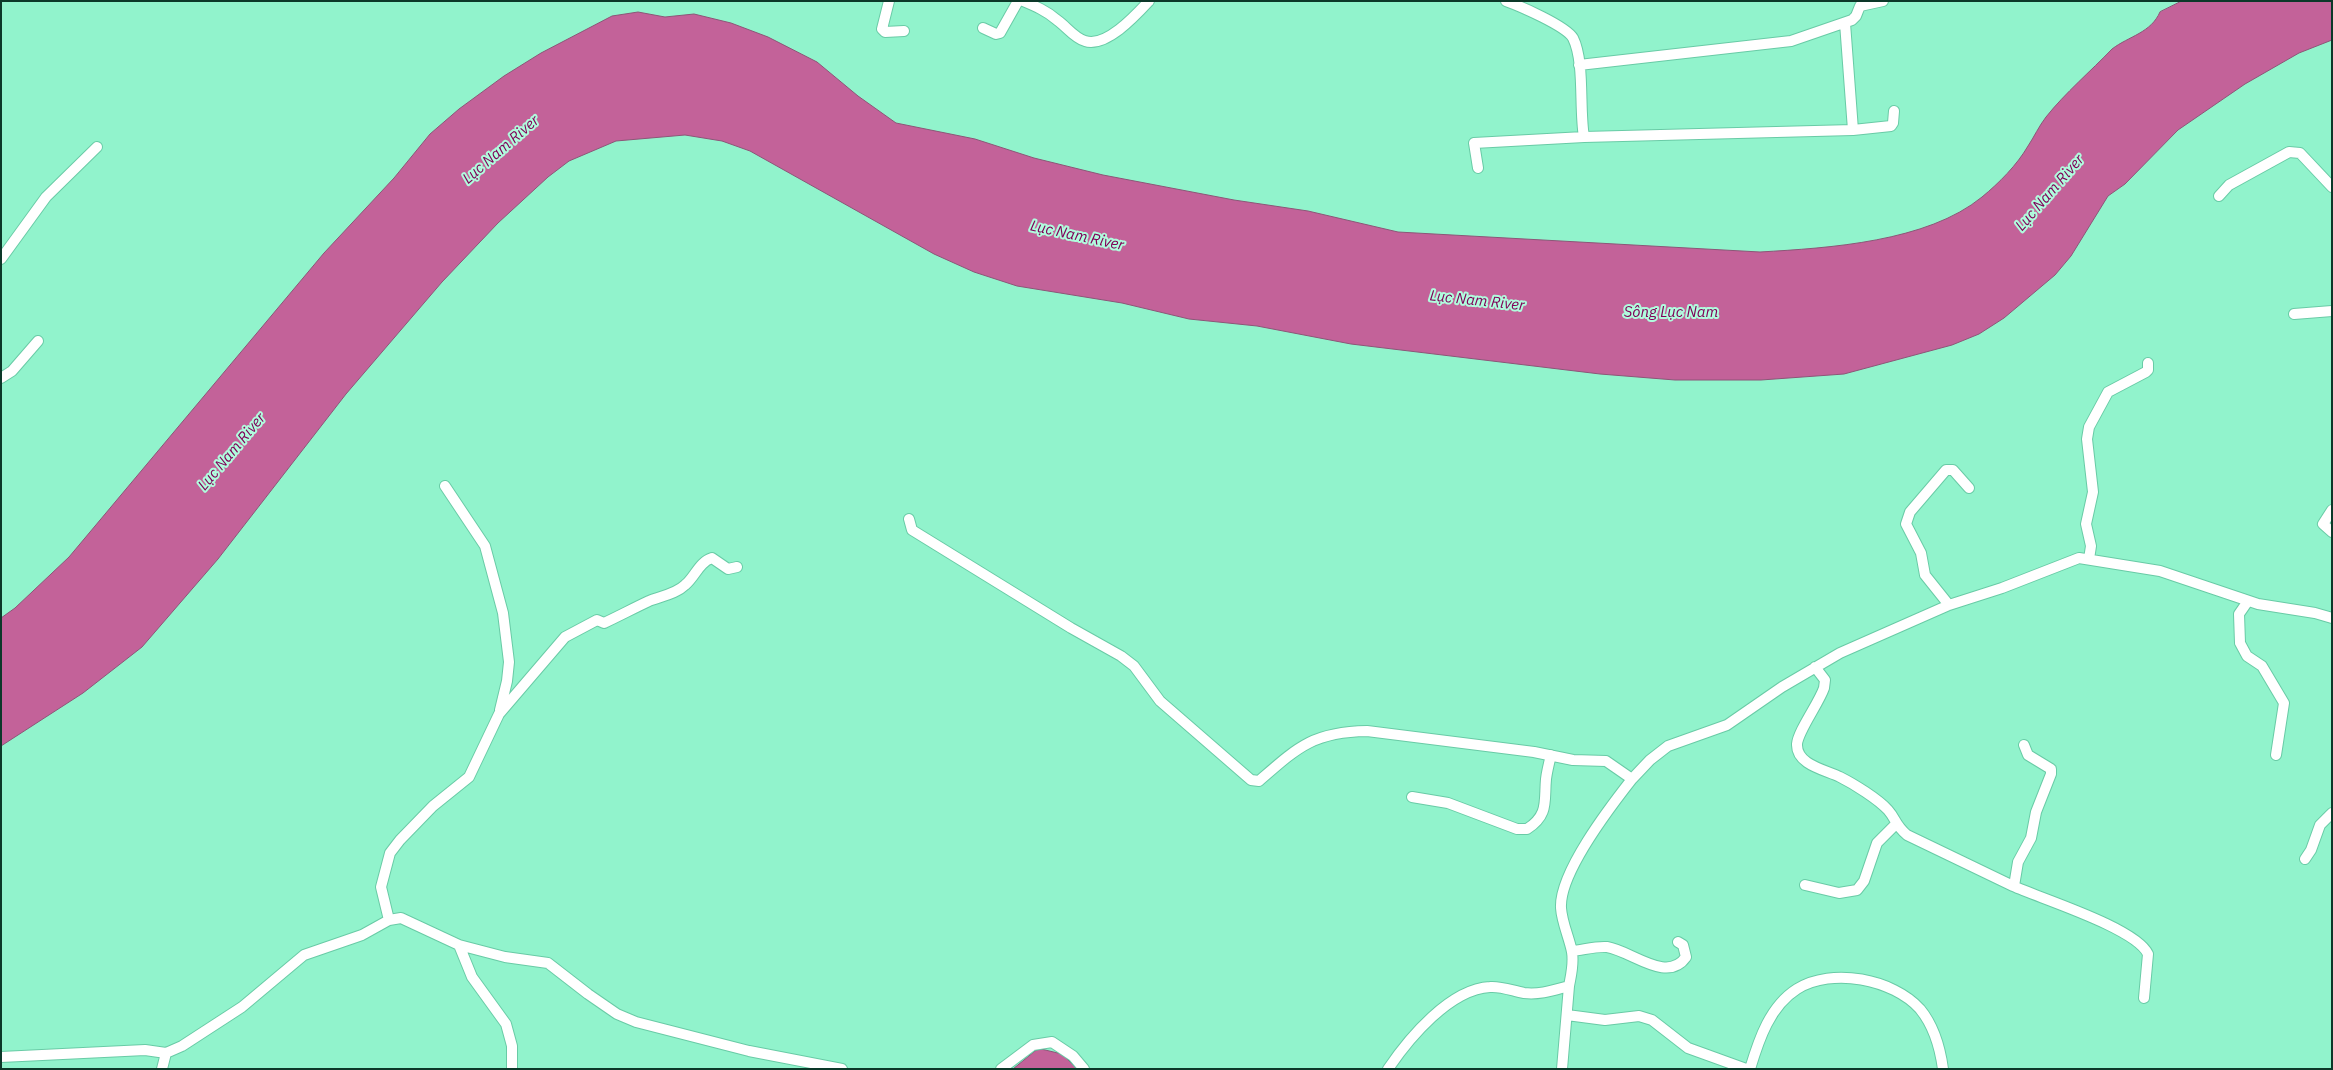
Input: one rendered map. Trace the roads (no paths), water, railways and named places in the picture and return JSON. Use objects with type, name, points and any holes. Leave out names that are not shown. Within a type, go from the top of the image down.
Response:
[{"type":"street","points":[[889,1],[882,29],[884,32],[904,31]]},
{"type":"street","points":[[983,28],[996,34],[1000,33],[1018,1]]},
{"type":"street","points":[[1023,1],[1047,13],[1076,36],[1085,41],[1092,42],[1112,35],[1149,1]]},
{"type":"street","points":[[1506,1],[1535,12],[1570,35],[1577,51],[1584,137]]},
{"type":"street","points":[[1578,65],[1791,41],[1855,19],[1860,4],[1883,1]]},
{"type":"street","points":[[1844,23],[1853,130]]},
{"type":"street","points":[[1478,168],[1474,143],[1584,137],[1853,130],[1891,126],[1894,111]]},
{"type":"street","points":[[1,260],[46,197],[97,147]]},
{"type":"street","points":[[2218,196],[2234,182],[2294,151],[2300,153],[2332,187]]},
{"type":"street","points":[[2294,314],[2332,311]]},
{"type":"street","points":[[1,378],[12,371],[38,341]]},
{"type":"street","points":[[2089,559],[2091,546],[2086,524],[2093,492],[2087,439],[2089,427],[2108,392],[2146,372],[2148,370],[2148,363]]},
{"type":"street","points":[[1950,605],[1926,574],[1920,553],[1907,529],[1906,520],[1910,512],[1946,470],[1953,470],[1969,488]]},
{"type":"street","points":[[389,920],[382,888],[390,853],[433,806],[469,777],[499,714],[507,681],[509,662],[502,613],[485,546],[445,486]]},
{"type":"street","points":[[2332,510],[2323,524],[2332,532]]},
{"type":"street","points":[[909,519],[912,530],[1128,661],[1134,666],[1160,702],[1251,780],[1259,781],[1291,753],[1313,739],[1343,731],[1387,733],[1551,755],[1573,760],[1606,761],[1632,779]]},
{"type":"street","points":[[499,714],[571,633],[597,620],[604,623],[647,602],[676,592],[690,581],[701,565],[709,558],[712,558],[728,569],[737,567]]},
{"type":"street","points":[[1562,1069],[1572,952],[1561,909],[1568,875],[1612,806],[1632,779],[1650,760],[1668,746],[1727,725],[1840,652],[1950,605],[2002,588],[2074,560],[2089,559],[2173,574],[2248,601],[2271,607],[2315,613],[2332,618]]},
{"type":"street","points":[[2248,601],[2239,614],[2240,643],[2247,656],[2262,666],[2284,703],[2276,755]]},
{"type":"street","points":[[1815,667],[1824,680],[1824,688],[1798,740],[1798,750],[1802,756],[1812,765],[1842,778],[1887,809],[1896,824],[1907,834],[2014,886],[2107,924],[2145,949],[2149,958],[2144,998]]},
{"type":"street","points":[[2014,886],[2018,862],[2031,838],[2036,812],[2052,774],[2051,769],[2028,755],[2024,745]]},
{"type":"street","points":[[1412,797],[1448,803],[1517,829],[1527,829],[1533,825],[1542,813],[1546,799],[1546,780],[1551,755]]},
{"type":"street","points":[[2305,859],[2311,850],[2320,825],[2332,812]]},
{"type":"street","points":[[1805,885],[1839,893],[1857,890],[1864,881],[1877,843],[1896,824]]},
{"type":"street","points":[[1,1057],[145,1050],[166,1053],[182,1046],[242,1007],[304,955],[362,935],[389,920],[401,918],[459,945],[505,956],[548,963],[617,1014],[636,1022],[749,1050],[842,1069]]},
{"type":"street","points":[[1572,952],[1606,947],[1667,969],[1679,966],[1686,957],[1683,945],[1678,942]]},
{"type":"street","points":[[459,945],[472,977],[506,1024],[512,1046],[512,1069]]},
{"type":"street","points":[[1750,1069],[1762,1033],[1786,997],[1809,983],[1824,978],[1839,977],[1874,984],[1898,992],[1908,998],[1919,1009],[1931,1027],[1943,1069]]},
{"type":"street","points":[[1388,1069],[1413,1034],[1445,1007],[1474,990],[1495,987],[1536,994],[1570,986]]},
{"type":"street","points":[[1567,1014],[1605,1020],[1638,1016],[1652,1020],[1688,1048],[1746,1069]]},
{"type":"street","points":[[1001,1069],[1033,1045],[1052,1042],[1073,1056],[1084,1069]]},
{"type":"street","points":[[164,1068],[166,1053]]},
{"type":"water","name":"Sông Lục Nam","points":[[2182,1],[2332,1],[2332,40],[2299,53],[2245,84],[2178,130],[2125,184],[2108,196],[2071,256],[2055,275],[2004,318],[1979,334],[1952,345],[1844,374],[1761,380],[1675,380],[1600,374],[1351,344],[1257,326],[1189,319],[1122,303],[1017,286],[974,272],[934,254],[750,151],[722,141],[685,135],[616,141],[569,161],[548,177],[498,223],[442,282],[346,394],[218,559],[142,647],[83,693],[1,746],[1,618],[15,608],[69,557],[324,253],[394,178],[430,134],[459,109],[504,76],[541,53],[612,16],[638,12],[665,17],[694,14],[731,23],[768,37],[817,62],[858,96],[896,123],[975,139],[1034,158],[1103,175],[1234,200],[1308,211],[1398,232],[1760,252],[1846,245],[1876,240],[1934,224],[1960,212],[1995,186],[2019,160],[2043,120],[2053,108],[2112,49],[2145,30],[2160,12]]},
{"type":"water","points":[[1041,1049],[1062,1054],[1077,1069],[1013,1069],[1035,1051]]},
{"type":"water label","name":"Lục Nam River","points":[[501,150]]},
{"type":"water label","name":"Lục Nam River","points":[[2050,193]]},
{"type":"water label","name":"Lục Nam River","points":[[1077,236]]},
{"type":"water label","name":"Lục Nam River","points":[[1477,301]]},
{"type":"water label","name":"Lục Nam River","points":[[232,452]]}]
